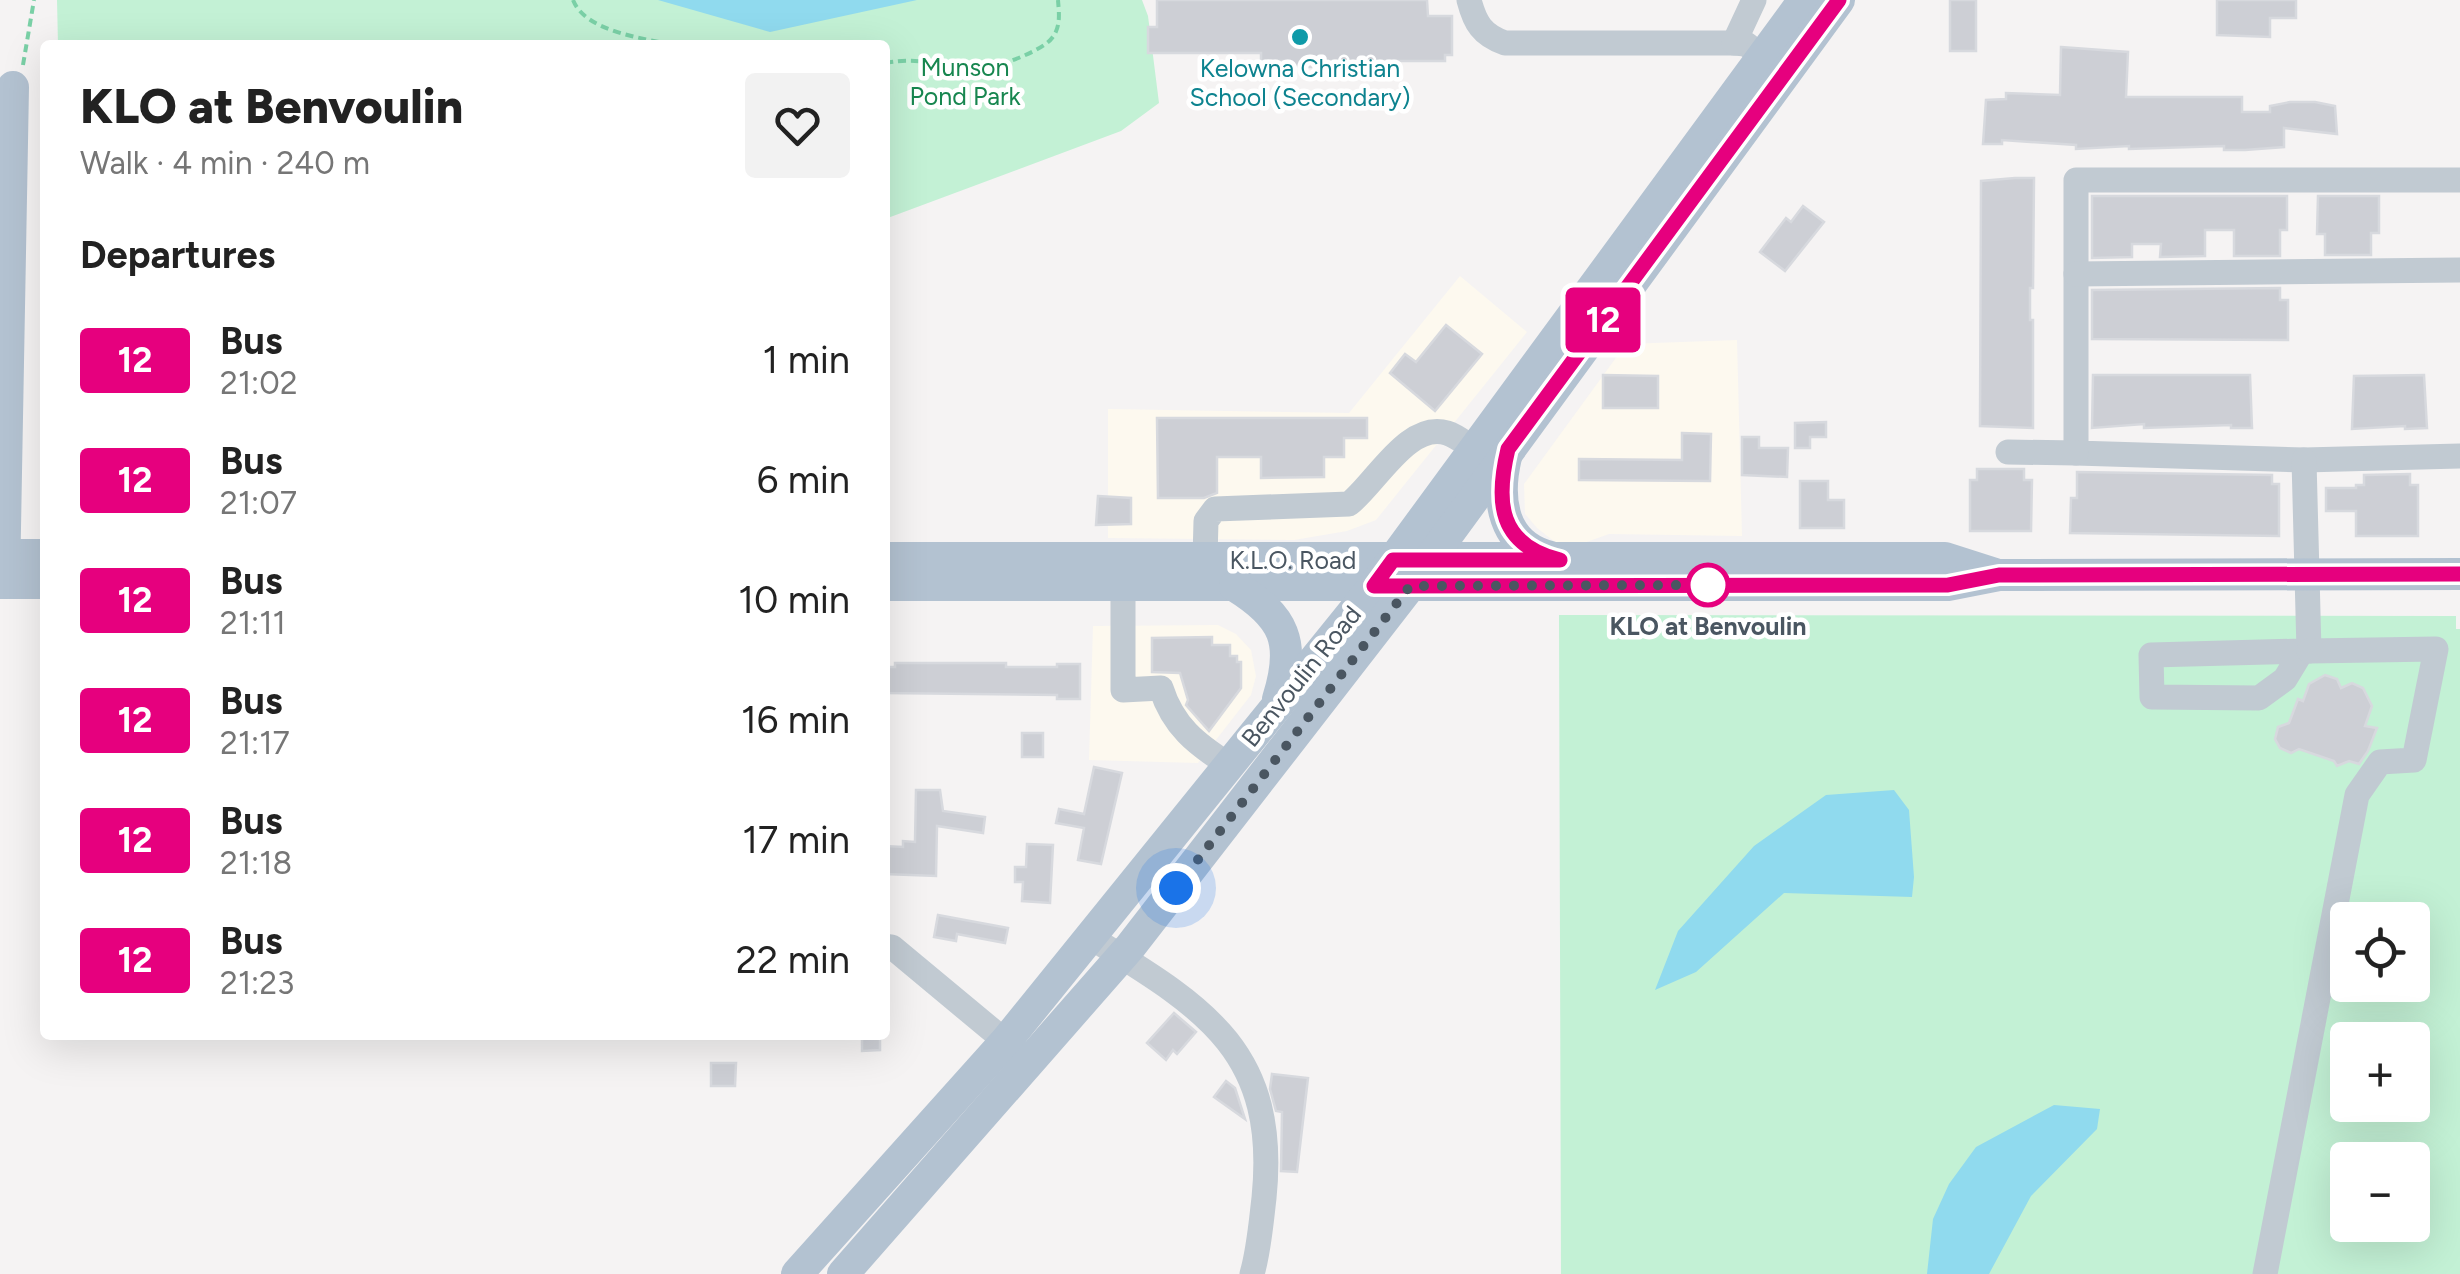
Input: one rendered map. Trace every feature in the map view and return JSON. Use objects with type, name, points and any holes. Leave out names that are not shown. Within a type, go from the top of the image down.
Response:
[{"type":"main road","name":"Benvoulin Road","points":[[797,1274],[1017,1052],[1122,957],[1401,573],[1474,449],[1748,50],[1804,0]]},
{"type":"main road","name":"Benvoulin Road","points":[[842,1274],[1017,1052],[1090,937],[1275,708],[1401,573],[1508,449],[1839,0]]},
{"type":"main road","points":[[2,568],[7,87]]},
{"type":"main road","points":[[1508,449],[1501,479],[1504,517],[1514,535],[1527,546],[1540,555],[1560,560]]},
{"type":"main road","points":[[2,568],[40,557]]},
{"type":"main road","name":"K.L.O. Road","points":[[890,558],[1205,559],[1401,573],[1948,585],[1999,575],[2460,574]]},
{"type":"main road","name":"K.L.O. Road","points":[[890,585],[1235,586],[1560,560],[1945,558],[1999,575]]},
{"type":"main road","points":[[2,568],[40,581]]},
{"type":"main road","points":[[1235,586],[1260,602],[1284,634],[1285,676],[1275,708]]},
{"type":"street","points":[[1469,0],[1474,19],[1486,36],[1505,43],[1748,50],[1754,0]]},
{"type":"street","points":[[2076,453],[2076,180],[2460,180]]},
{"type":"street","points":[[2076,274],[2460,270]]},
{"type":"street","points":[[1205,559],[1206,520],[1215,509],[1349,504],[1408,441],[1428,432],[1452,435],[1474,449]]},
{"type":"street","points":[[2008,452],[2304,460],[2460,456]]},
{"type":"street","points":[[2265,1274],[2357,795],[2380,762],[2414,760],[2436,649],[2306,652],[2151,655],[2152,697],[2259,698],[2285,679],[2306,652],[2304,460]]},
{"type":"street","points":[[1123,585],[1123,690],[1162,688],[1168,708],[1184,733],[1229,765]]},
{"type":"street","points":[[1090,937],[1204,1016],[1233,1047],[1252,1076],[1262,1108],[1266,1146],[1262,1220],[1252,1274]]},
{"type":"street","points":[[890,947],[928,974],[1017,1052]]},
{"type":"path","points":[[7,87],[23,66],[34,0]]},
{"type":"path","points":[[573,0],[575,7],[603,27],[652,40]]},
{"type":"path","points":[[890,62],[913,58],[976,71],[1026,55],[1052,39],[1060,19],[1058,0]]},
{"type":"shaded area","points":[[1460,276],[1527,332],[1376,520],[1347,531],[1294,540],[1108,538],[1108,409],[1349,413]]},
{"type":"shaded area","points":[[1737,340],[1742,536],[1609,534],[1581,544],[1555,542],[1537,528],[1525,514],[1524,484],[1626,344]]},
{"type":"shaded area","points":[[1218,625],[1236,634],[1251,650],[1256,676],[1251,695],[1198,763],[1089,760],[1093,626]]},
{"type":"green space","name":"Munson Pond Park","points":[[57,0],[1142,0],[1148,16],[1159,103],[1121,131],[890,217],[890,40],[58,40]]},
{"type":"green space","points":[[1559,615],[2456,616],[2456,629],[2460,629],[2460,1274],[1561,1274]]},
{"type":"water","points":[[658,0],[917,0],[770,32]]},
{"type":"water","points":[[1894,790],[1909,810],[1912,897],[1784,893],[1696,972],[1655,990],[1678,931],[1754,846],[1826,795]]},
{"type":"water","points":[[2054,1105],[2100,1109],[2097,1129],[2031,1196],[1989,1274],[1927,1274],[1933,1219],[1949,1184],[1976,1147]]},
{"type":"building","name":"Kelowna Christian School (Secondary)","points":[[1157,0],[1427,0],[1428,16],[1452,16],[1452,55],[1445,55],[1445,61],[1314,61],[1314,67],[1287,67],[1287,61],[1261,61],[1261,53],[1148,53],[1148,27],[1157,27]]},
{"type":"building","points":[[1950,0],[1976,0],[1976,51],[1950,51]]},
{"type":"building","points":[[2217,0],[2296,0],[2296,18],[2270,18],[2270,37],[2217,35]]},
{"type":"building","points":[[2061,47],[2128,52],[2126,97],[2242,97],[2242,112],[2270,112],[2270,106],[2315,102],[2335,106],[2337,134],[2284,128],[2284,147],[2245,150],[2224,150],[2224,146],[2076,149],[2076,145],[2002,140],[2002,144],[1983,144],[1986,100],[2006,99],[2006,93],[2060,95]]},
{"type":"building","points":[[2034,178],[2030,288],[2033,428],[1980,426],[1981,181]]},
{"type":"building","points":[[2092,196],[2287,196],[2287,230],[2280,230],[2280,256],[2234,256],[2234,230],[2205,230],[2205,256],[2160,257],[2161,244],[2132,244],[2132,257],[2092,258]]},
{"type":"building","points":[[2318,196],[2379,196],[2379,233],[2371,233],[2371,255],[2325,255],[2325,234],[2317,234]]},
{"type":"building","points":[[1803,206],[1824,222],[1785,271],[1760,252],[1786,218],[1791,222]]},
{"type":"building","points":[[2280,288],[2280,300],[2288,300],[2288,340],[2092,339],[2092,290]]},
{"type":"building","points":[[1446,325],[1482,354],[1435,411],[1390,373],[1405,354],[1416,362]]},
{"type":"building","points":[[1603,375],[1658,376],[1658,408],[1603,408]]},
{"type":"building","points":[[2093,375],[2250,375],[2252,428],[2144,428],[2144,424],[2092,428]]},
{"type":"building","points":[[2424,375],[2427,428],[2352,429],[2354,376]]},
{"type":"building","points":[[1157,418],[1367,418],[1367,438],[1344,438],[1344,457],[1324,457],[1324,477],[1261,478],[1261,457],[1217,457],[1217,493],[1204,498],[1158,498]]},
{"type":"building","points":[[1826,422],[1826,437],[1810,437],[1810,448],[1795,448],[1795,423]]},
{"type":"building","points":[[1682,433],[1711,434],[1710,481],[1579,480],[1579,459],[1682,460]]},
{"type":"building","points":[[1742,437],[1759,437],[1759,448],[1788,448],[1787,477],[1742,475]]},
{"type":"building","points":[[1977,469],[2024,469],[2024,480],[2032,480],[2031,531],[1970,531],[1970,480],[1977,480]]},
{"type":"building","points":[[2077,472],[2272,475],[2272,484],[2279,484],[2279,536],[2070,533]]},
{"type":"building","points":[[2410,474],[2410,485],[2418,485],[2418,536],[2356,536],[2356,511],[2326,511],[2326,488],[2356,488],[2364,485],[2364,475]]},
{"type":"building","points":[[1800,481],[1828,481],[1828,500],[1844,500],[1844,528],[1800,528]]},
{"type":"building","points":[[1098,496],[1131,498],[1131,524],[1096,525]]},
{"type":"building","points":[[1212,637],[1212,645],[1230,645],[1230,656],[1237,656],[1237,662],[1241,662],[1241,688],[1209,731],[1186,705],[1180,673],[1152,672],[1152,638]]},
{"type":"building","points":[[895,663],[1006,663],[1006,667],[1080,664],[1080,699],[1057,699],[1057,695],[890,693],[890,667],[895,667]]},
{"type":"building","points":[[2325,675],[2337,679],[2341,688],[2352,683],[2363,688],[2372,706],[2365,726],[2377,728],[2359,764],[2349,761],[2337,766],[2334,761],[2299,749],[2291,753],[2280,748],[2275,739],[2278,727],[2289,723],[2298,699],[2303,701],[2309,684]]},
{"type":"building","points":[[1022,733],[1043,733],[1043,757],[1022,757]]},
{"type":"building","points":[[1094,767],[1122,773],[1101,864],[1078,860],[1084,828],[1056,823],[1059,809],[1084,814]]},
{"type":"building","points":[[916,790],[940,790],[943,811],[985,817],[983,833],[937,826],[936,876],[890,874],[890,846],[903,847],[903,841],[915,842]]},
{"type":"building","points":[[1027,844],[1053,845],[1050,903],[1022,901],[1023,882],[1015,882],[1015,867],[1026,867]]},
{"type":"building","points":[[938,915],[1008,928],[1005,943],[957,934],[956,941],[934,937]]},
{"type":"building","points":[[1174,1013],[1196,1032],[1177,1054],[1173,1050],[1166,1060],[1147,1043]]},
{"type":"building","points":[[862,1040],[880,1040],[880,1050],[862,1051]]},
{"type":"building","points":[[711,1063],[736,1063],[735,1086],[711,1086]]},
{"type":"building","points":[[1272,1074],[1308,1078],[1297,1172],[1281,1171],[1282,1112],[1276,1111],[1270,1089]]},
{"type":"building","points":[[1226,1081],[1235,1088],[1245,1119],[1214,1097]]},
{"type":"bus line","name":"12","points":[[1839,0],[1508,449],[1500,493],[1504,517],[1514,535],[1527,546],[1540,555],[1560,560],[1393,560],[1374,586],[1948,585],[1999,575],[2460,574]]},
{"type":"place","name":"Kelowna Christian School (Secondary)","points":[[1300,37]]},
{"type":"place","name":"KLO at Benvoulin","points":[[1708,585]]},
{"type":"route","points":[[1176,888],[1410,586],[1708,585]]}]
